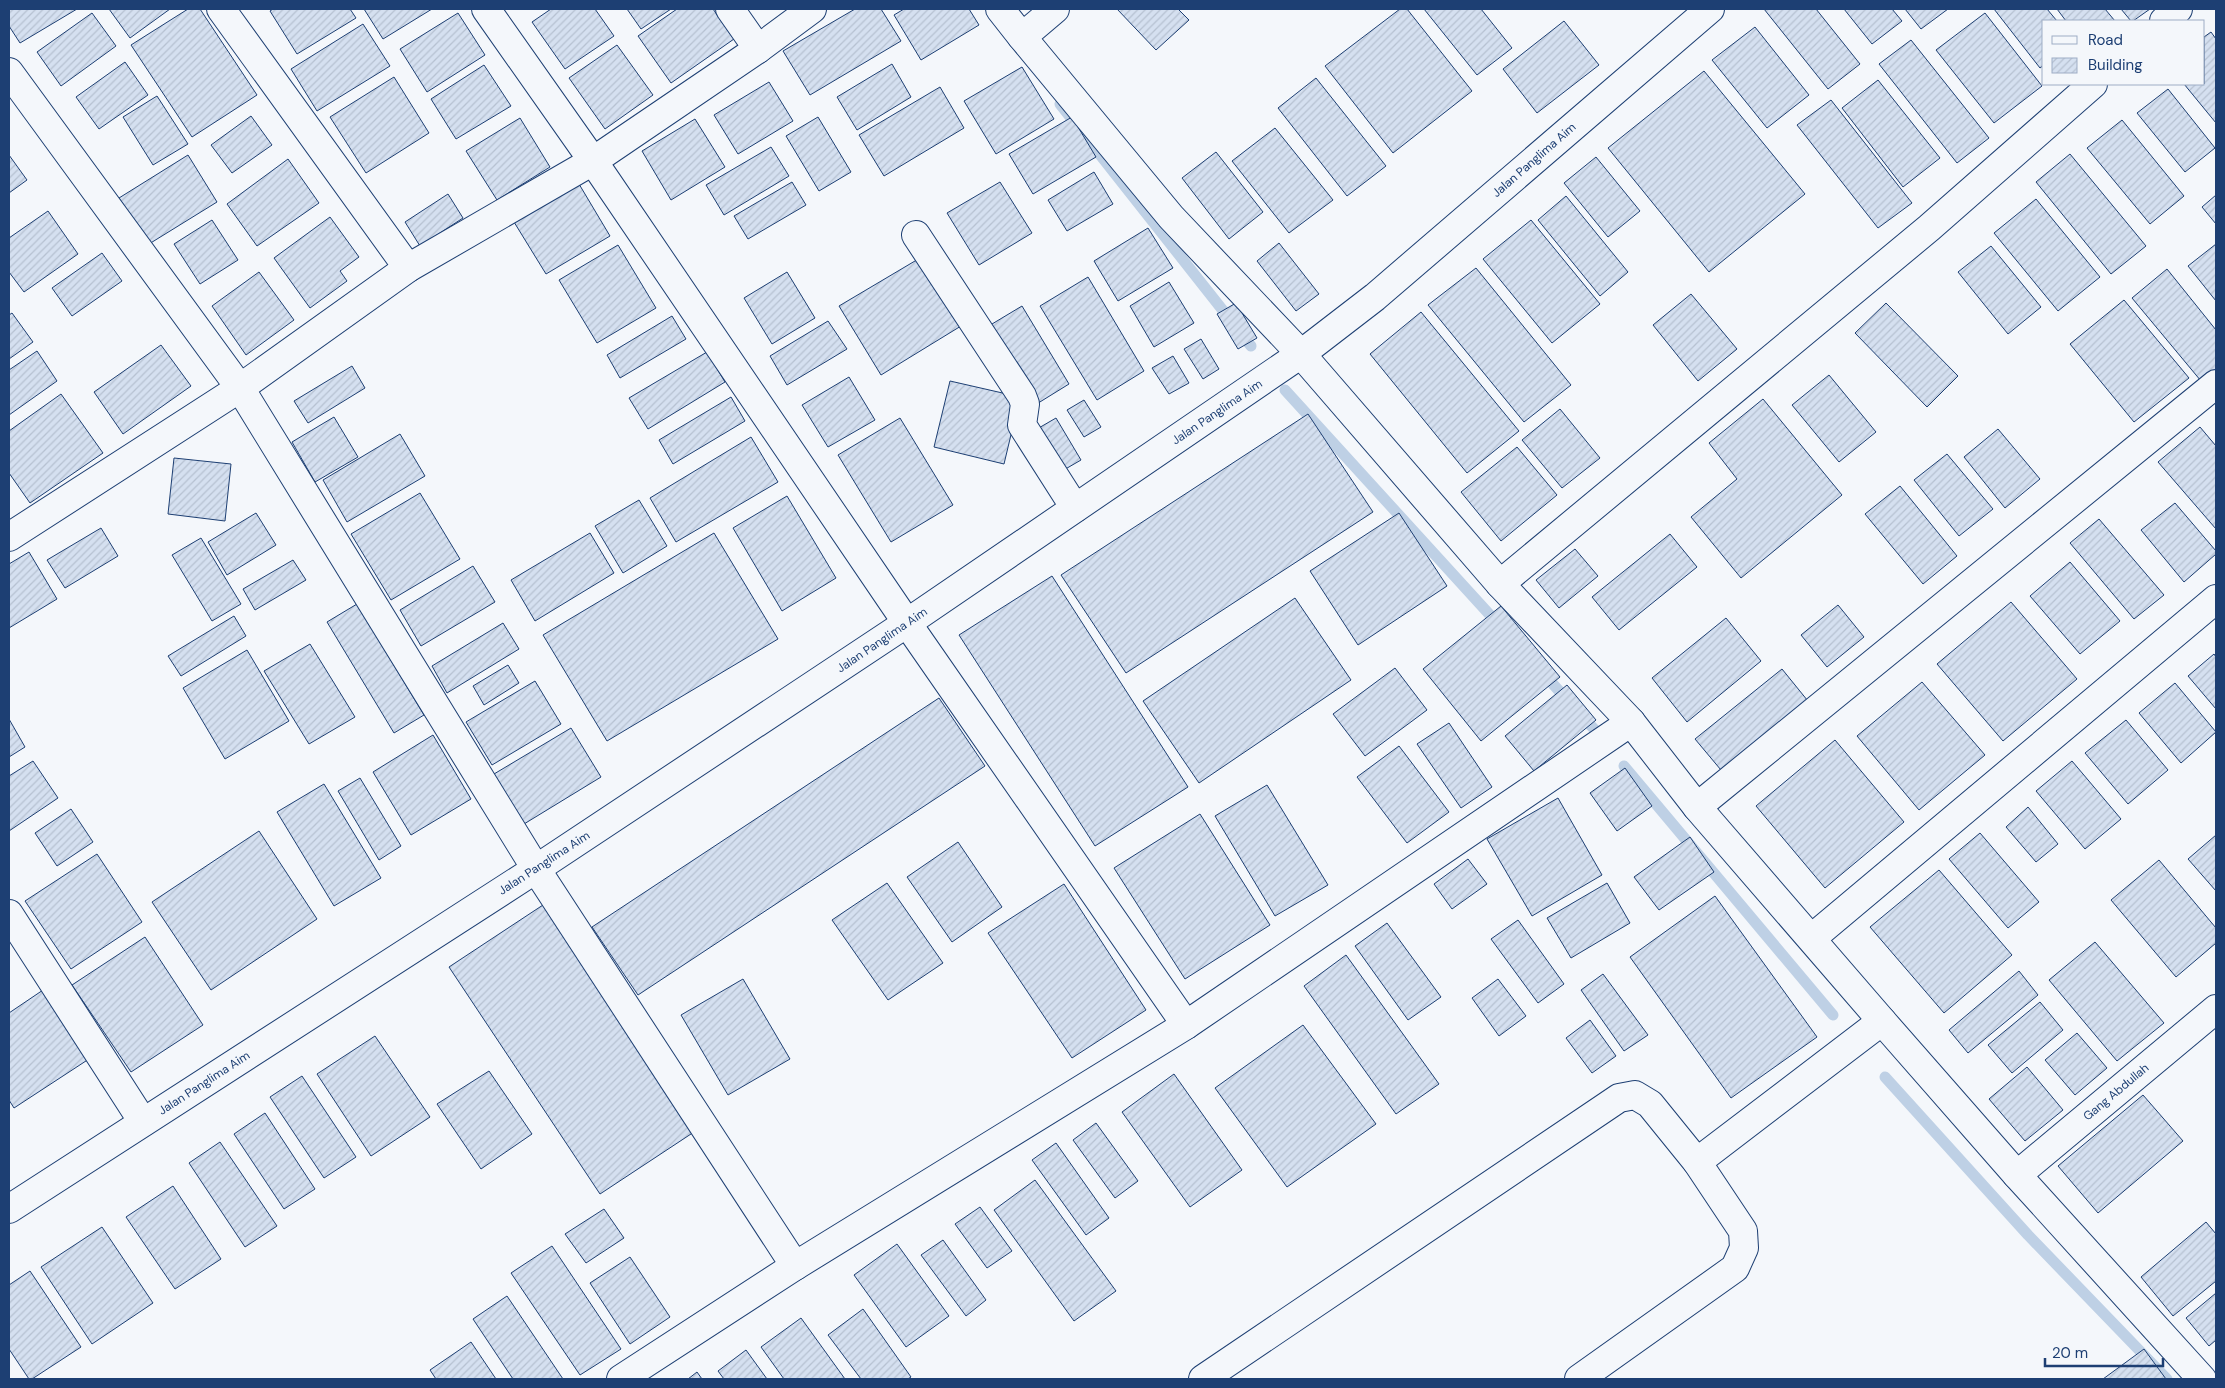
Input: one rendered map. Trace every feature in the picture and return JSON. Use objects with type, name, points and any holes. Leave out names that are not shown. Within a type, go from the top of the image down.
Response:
[{"type":"street","points":[[221,9],[408,268]]},
{"type":"street","points":[[486,9],[593,161],[907,623],[1186,1024]]},
{"type":"street","points":[[730,9],[758,49]]},
{"type":"street","points":[[13,525],[240,388],[408,268],[593,161],[758,49],[812,9]]},
{"type":"street","points":[[1000,9],[1171,217],[1301,354],[1500,584],[1631,722],[1698,807],[1882,1021],[2017,1175],[2202,1379]]},
{"type":"street","points":[[1022,37],[1055,9]]},
{"type":"street","name":"Jalan Panglima Aim","points":[[9,1209],[536,869],[907,623],[1301,354],[1375,297],[1710,9]]},
{"type":"street","points":[[2165,20],[2178,9]]},
{"type":"street","points":[[9,72],[240,388],[536,869],[794,1266]]},
{"type":"street","points":[[1500,584],[1928,228],[2092,85]]},
{"type":"street","points":[[916,235],[1022,396],[1025,404],[1022,425],[1075,508]]},
{"type":"street","points":[[1698,807],[2216,384]]},
{"type":"street","points":[[1812,938],[2216,600]]},
{"type":"street","points":[[621,1379],[794,1266],[1186,1024],[1631,722]]},
{"type":"street","points":[[9,914],[143,1122]]},
{"type":"street","name":"Gang Abdullah","points":[[2017,1175],[2216,1009]]},
{"type":"street","points":[[1697,1162],[1882,1021]]},
{"type":"street","points":[[1203,1379],[1619,1098],[1635,1095],[1650,1104],[1697,1162],[1743,1231],[1744,1248],[1735,1268],[1579,1379]]},
{"type":"building","points":[[9,9],[77,9],[20,43],[9,26]]},
{"type":"building","points":[[109,9],[170,9],[130,38]]},
{"type":"building","points":[[188,9],[200,9],[257,95],[192,137],[131,45]]},
{"type":"building","points":[[273,9],[350,9],[356,18],[297,54],[270,11]]},
{"type":"building","points":[[364,9],[432,9],[383,39]]},
{"type":"building","points":[[551,9],[595,9],[614,36],[565,69],[532,22]]},
{"type":"building","points":[[627,9],[671,9],[641,29]]},
{"type":"building","points":[[677,9],[713,9],[734,39],[671,83],[638,36]]},
{"type":"building","points":[[855,9],[881,9],[901,41],[810,95],[783,51]]},
{"type":"building","points":[[904,9],[969,9],[979,25],[921,60],[894,15]]},
{"type":"building","points":[[1117,9],[1178,9],[1189,20],[1156,50]]},
{"type":"building","points":[[1400,9],[1407,9],[1472,91],[1393,153],[1325,66]]},
{"type":"building","points":[[1424,9],[1481,9],[1512,48],[1477,75]]},
{"type":"building","points":[[1764,9],[1816,9],[1860,64],[1828,89]]},
{"type":"building","points":[[1844,9],[1892,9],[1902,21],[1872,44]]},
{"type":"building","points":[[1905,9],[1948,9],[1921,29]]},
{"type":"building","points":[[1994,9],[2047,9],[2056,20],[2042,20],[2042,66],[2040,68]]},
{"type":"building","points":[[2057,9],[2105,9],[2114,20],[2065,20]]},
{"type":"building","points":[[2121,9],[2150,9],[2134,20],[2130,20]]},
{"type":"building","points":[[92,13],[116,46],[61,86],[37,52]]},
{"type":"building","points":[[458,13],[485,55],[427,92],[400,49]]},
{"type":"building","points":[[1985,13],[2042,86],[1994,123],[1936,50]]},
{"type":"building","points":[[1564,21],[1599,65],[1537,113],[1503,69]]},
{"type":"building","points":[[363,24],[390,66],[317,111],[291,69]]},
{"type":"building","points":[[1755,27],[1809,95],[1767,128],[1712,60]]},
{"type":"building","points":[[2211,32],[2216,39],[2216,123],[2185,85],[2205,85],[2205,36]]},
{"type":"building","points":[[1911,40],[1989,138],[1957,163],[1879,64]]},
{"type":"building","points":[[617,45],[653,95],[605,129],[569,78]]},
{"type":"building","points":[[125,62],[148,95],[99,129],[76,97]]},
{"type":"building","points":[[892,64],[911,97],[857,130],[837,97]]},
{"type":"building","points":[[484,65],[511,106],[456,139],[431,99]]},
{"type":"building","points":[[1022,67],[1054,119],[996,154],[964,101]]},
{"type":"building","points":[[1704,71],[1805,194],[1709,272],[1608,148]]},
{"type":"building","points":[[394,77],[429,133],[366,173],[330,117]]},
{"type":"building","points":[[1316,78],[1386,166],[1347,196],[1278,108]]},
{"type":"building","points":[[1878,80],[1940,158],[1903,187],[1842,108]]},
{"type":"building","points":[[769,82],[793,121],[738,154],[714,115]]},
{"type":"building","points":[[940,87],[964,128],[884,176],[859,135]]},
{"type":"building","points":[[2168,89],[2215,148],[2185,172],[2137,113]]},
{"type":"building","points":[[157,96],[188,144],[153,165],[123,117]]},
{"type":"building","points":[[1831,100],[1912,203],[1878,228],[1797,125]]},
{"type":"building","points":[[251,116],[272,145],[232,173],[211,145]]},
{"type":"building","points":[[818,117],[851,172],[819,191],[786,136]]},
{"type":"building","points":[[1072,117],[1096,157],[1033,194],[1009,154]]},
{"type":"building","points":[[520,118],[550,167],[497,200],[466,151]]},
{"type":"building","points":[[695,119],[725,167],[671,200],[642,151]]},
{"type":"building","points":[[2122,120],[2184,196],[2150,224],[2087,148]]},
{"type":"building","points":[[1275,128],[1333,200],[1289,233],[1232,161]]},
{"type":"building","points":[[771,147],[789,176],[724,215],[706,185]]},
{"type":"building","points":[[1216,152],[1263,212],[1229,239],[1182,178]]},
{"type":"building","points":[[2070,154],[2146,246],[2111,274],[2036,182]]},
{"type":"building","points":[[9,155],[27,180],[9,193]]},
{"type":"building","points":[[188,155],[217,202],[149,244],[119,198]]},
{"type":"building","points":[[1596,157],[1640,211],[1608,237],[1564,183]]},
{"type":"building","points":[[288,159],[319,203],[257,246],[227,204]]},
{"type":"building","points":[[1094,172],[1113,204],[1067,231],[1048,200]]},
{"type":"building","points":[[792,182],[806,205],[748,239],[734,216]]},
{"type":"building","points":[[1000,182],[1032,233],[979,265],[947,213]]},
{"type":"building","points":[[579,184],[610,236],[546,274],[514,222]]},
{"type":"building","points":[[448,194],[463,218],[420,246],[405,222]]},
{"type":"building","points":[[2216,195],[2216,224],[2202,207]]},
{"type":"building","points":[[1566,196],[1628,272],[1600,296],[1538,220]]},
{"type":"building","points":[[2036,199],[2100,277],[2058,311],[1994,233]]},
{"type":"building","points":[[48,211],[78,254],[24,292],[9,272],[9,238]]},
{"type":"building","points":[[330,217],[359,257],[340,271],[347,281],[310,308],[274,258]]},
{"type":"building","points":[[212,220],[238,260],[200,284],[174,244]]},
{"type":"building","points":[[1531,220],[1600,304],[1552,343],[1483,259]]},
{"type":"building","points":[[1148,228],[1173,268],[1118,301],[1094,261]]},
{"type":"building","points":[[1279,243],[1319,294],[1296,311],[1257,261]]},
{"type":"building","points":[[2216,244],[2216,301],[2188,266]]},
{"type":"building","points":[[618,245],[656,308],[597,343],[559,280]]},
{"type":"building","points":[[1991,246],[2041,307],[2008,334],[1958,272]]},
{"type":"building","points":[[102,253],[122,281],[72,316],[52,288]]},
{"type":"building","points":[[920,258],[961,326],[881,375],[839,306]]},
{"type":"building","points":[[1476,268],[1571,385],[1524,422],[1428,305]]},
{"type":"building","points":[[2167,269],[2216,330],[2216,369],[2201,381],[2132,298]]},
{"type":"building","points":[[259,272],[294,320],[246,355],[212,306]]},
{"type":"building","points":[[787,272],[815,318],[772,344],[744,298]]},
{"type":"building","points":[[1088,277],[1144,371],[1097,400],[1040,306]]},
{"type":"building","points":[[1169,282],[1194,323],[1154,347],[1130,306]]},
{"type":"building","points":[[1691,294],[1737,349],[1698,381],[1653,325]]},
{"type":"building","points":[[2124,300],[2189,378],[2134,422],[2070,344]]},
{"type":"building","points":[[1236,303],[1257,338],[1238,349],[1217,314]]},
{"type":"building","points":[[1886,303],[1958,376],[1927,407],[1855,333]]},
{"type":"building","points":[[1022,306],[1069,384],[1035,405],[987,327]]},
{"type":"building","points":[[1421,312],[1519,431],[1467,473],[1370,354]]},
{"type":"building","points":[[12,313],[33,342],[9,359],[9,315]]},
{"type":"building","points":[[672,316],[686,339],[620,378],[607,355]]},
{"type":"building","points":[[828,321],[847,349],[787,385],[770,356]]},
{"type":"building","points":[[1201,339],[1219,369],[1203,379],[1184,349]]},
{"type":"building","points":[[161,345],[191,386],[123,434],[94,392]]},
{"type":"building","points":[[37,351],[57,381],[9,415],[9,370]]},
{"type":"building","points":[[707,352],[725,382],[648,429],[629,398]]},
{"type":"building","points":[[1173,356],[1189,383],[1169,394],[1152,368]]},
{"type":"building","points":[[352,366],[365,388],[308,423],[294,401]]},
{"type":"building","points":[[1829,375],[1876,432],[1839,462],[1792,405]]},
{"type":"building","points":[[849,377],[875,420],[828,447],[802,405]]},
{"type":"building","points":[[950,381],[1020,397],[1004,464],[934,447]]},
{"type":"building","points":[[61,394],[103,453],[30,503],[9,473],[9,431]]},
{"type":"building","points":[[731,397],[745,421],[673,464],[659,440]]},
{"type":"building","points":[[1763,399],[1842,495],[1741,578],[1691,517],[1737,479],[1709,443]]},
{"type":"building","points":[[1084,400],[1101,427],[1084,437],[1067,410]]},
{"type":"building","points":[[1560,409],[1600,458],[1562,488],[1522,440]]},
{"type":"building","points":[[1308,414],[1373,512],[1126,673],[1061,575]]},
{"type":"building","points":[[334,417],[358,457],[315,482],[292,442]]},
{"type":"building","points":[[900,418],[953,505],[891,542],[838,455]]},
{"type":"building","points":[[1056,418],[1081,460],[1062,471],[1037,429]]},
{"type":"building","points":[[2200,427],[2216,446],[2216,529],[2158,462]]},
{"type":"building","points":[[1998,429],[2040,479],[2005,508],[1964,457]]},
{"type":"building","points":[[400,434],[425,476],[347,522],[323,480]]},
{"type":"building","points":[[751,437],[778,482],[676,542],[650,498]]},
{"type":"building","points":[[1517,447],[1557,495],[1501,541],[1461,492]]},
{"type":"building","points":[[1947,454],[1993,509],[1959,536],[1914,480]]},
{"type":"building","points":[[174,458],[231,464],[225,521],[168,514]]},
{"type":"building","points":[[1900,486],[1957,556],[1923,584],[1865,514]]},
{"type":"building","points":[[420,493],[460,559],[391,600],[351,534]]},
{"type":"building","points":[[787,496],[836,578],[782,611],[733,528]]},
{"type":"building","points":[[639,500],[667,546],[623,573],[595,526]]},
{"type":"building","points":[[2175,503],[2216,551],[2216,554],[2184,582],[2141,530]]},
{"type":"building","points":[[256,513],[276,545],[227,575],[208,542]]},
{"type":"building","points":[[1399,513],[1447,586],[1358,645],[1310,571]]},
{"type":"building","points":[[2099,519],[2164,595],[2134,619],[2070,543]]},
{"type":"building","points":[[101,528],[118,556],[65,588],[47,560]]},
{"type":"building","points":[[590,533],[614,573],[535,621],[511,580]]},
{"type":"building","points":[[714,533],[778,639],[607,741],[543,635]]},
{"type":"building","points":[[1670,534],[1697,567],[1619,630],[1592,597]]},
{"type":"building","points":[[201,538],[241,604],[212,621],[172,555]]},
{"type":"building","points":[[1575,549],[1598,576],[1559,608],[1536,580]]},
{"type":"building","points":[[29,552],[57,599],[9,628],[9,564]]},
{"type":"building","points":[[293,560],[306,580],[255,610],[243,589]]},
{"type":"building","points":[[2070,562],[2120,621],[2080,654],[2030,596]]},
{"type":"building","points":[[473,566],[495,602],[421,646],[400,610]]},
{"type":"building","points":[[1052,576],[1188,787],[1095,846],[959,635]]},
{"type":"building","points":[[1295,598],[1351,680],[1199,783],[1143,701]]},
{"type":"building","points":[[2011,602],[2077,679],[2003,741],[1937,664]]},
{"type":"building","points":[[357,604],[424,715],[394,733],[327,622]]},
{"type":"building","points":[[1838,605],[1864,637],[1827,667],[1801,635]]},
{"type":"building","points":[[1501,606],[1560,677],[1481,741],[1423,669]]},
{"type":"building","points":[[234,616],[246,636],[181,676],[168,656]]},
{"type":"building","points":[[1726,618],[1761,661],[1687,722],[1652,678]]},
{"type":"building","points":[[503,623],[519,649],[447,693],[432,666]]},
{"type":"building","points":[[310,644],[355,717],[309,744],[264,671]]},
{"type":"building","points":[[247,650],[289,721],[225,759],[183,688]]},
{"type":"building","points":[[2214,654],[2216,657],[2216,709],[2188,676]]},
{"type":"building","points":[[508,665],[519,683],[484,705],[473,686]]},
{"type":"building","points":[[1395,668],[1427,710],[1365,756],[1333,714]]},
{"type":"building","points":[[1782,669],[1812,706],[1726,776],[1695,739]]},
{"type":"building","points":[[535,681],[561,724],[492,765],[466,722]]},
{"type":"building","points":[[1922,682],[1985,755],[1919,810],[1857,736]]},
{"type":"building","points":[[2175,683],[2216,732],[2181,763],[2139,713]]},
{"type":"building","points":[[1567,685],[1596,720],[1534,771],[1505,736]]},
{"type":"building","points":[[939,698],[985,766],[638,995],[592,927]]},
{"type":"building","points":[[9,719],[25,747],[9,757]]},
{"type":"building","points":[[2126,720],[2168,770],[2128,804],[2085,753]]},
{"type":"building","points":[[1449,723],[1492,787],[1461,808],[1417,744]]},
{"type":"building","points":[[571,728],[601,777],[524,824],[494,774]]},
{"type":"building","points":[[433,735],[471,799],[411,835],[373,772]]},
{"type":"building","points":[[1835,740],[1904,822],[1825,888],[1756,806]]},
{"type":"building","points":[[1399,746],[1449,812],[1407,843],[1357,777]]},
{"type":"building","points":[[33,761],[58,798],[9,831],[9,776]]},
{"type":"building","points":[[2072,761],[2121,819],[2085,849],[2036,791]]},
{"type":"building","points":[[1625,768],[1652,806],[1617,831],[1590,793]]},
{"type":"building","points":[[360,778],[401,846],[379,860],[338,791]]},
{"type":"building","points":[[324,784],[381,878],[334,906],[277,812]]},
{"type":"building","points":[[1267,785],[1328,885],[1275,916],[1215,816]]},
{"type":"building","points":[[1558,798],[1602,875],[1532,916],[1487,839]]},
{"type":"building","points":[[2028,807],[2058,844],[2036,862],[2006,827]]},
{"type":"building","points":[[71,809],[93,842],[57,866],[35,833]]},
{"type":"building","points":[[1200,814],[1270,925],[1185,979],[1114,868]]},
{"type":"building","points":[[259,831],[317,919],[211,990],[152,902]]},
{"type":"building","points":[[1980,833],[2039,902],[2008,928],[1949,859]]},
{"type":"building","points":[[2216,835],[2216,891],[2188,859]]},
{"type":"building","points":[[1690,837],[1714,872],[1659,910],[1634,877]]},
{"type":"building","points":[[958,842],[1002,907],[952,942],[907,877]]},
{"type":"building","points":[[97,854],[142,922],[71,969],[25,901]]},
{"type":"building","points":[[1468,859],[1487,884],[1452,909],[1434,884]]},
{"type":"building","points":[[2159,860],[2216,928],[2216,943],[2176,977],[2111,900]]},
{"type":"building","points":[[1939,870],[2012,955],[1944,1013],[1870,927]]},
{"type":"building","points":[[887,883],[943,963],[888,1000],[832,920]]},
{"type":"building","points":[[1607,883],[1630,923],[1571,958],[1547,918]]},
{"type":"building","points":[[1064,884],[1146,1010],[1072,1058],[988,933]]},
{"type":"building","points":[[1715,896],[1817,1037],[1731,1098],[1630,957]]},
{"type":"building","points":[[543,905],[694,1132],[600,1194],[449,967]]},
{"type":"building","points":[[1518,920],[1564,984],[1538,1003],[1491,939]]},
{"type":"building","points":[[1387,923],[1441,997],[1408,1020],[1355,946]]},
{"type":"building","points":[[145,937],[203,1025],[131,1072],[72,985]]},
{"type":"building","points":[[2095,942],[2164,1023],[2117,1061],[2049,980]]},
{"type":"building","points":[[1346,955],[1439,1084],[1396,1114],[1304,986]]},
{"type":"building","points":[[2019,971],[2038,995],[1968,1053],[1949,1030]]},
{"type":"building","points":[[1603,974],[1648,1035],[1624,1051],[1581,990]]},
{"type":"building","points":[[743,979],[790,1059],[728,1095],[681,1015]]},
{"type":"building","points":[[1498,979],[1526,1016],[1499,1036],[1472,998]]},
{"type":"building","points":[[46,988],[92,1057],[14,1108],[9,1100],[9,1013]]},
{"type":"building","points":[[2040,1002],[2063,1030],[2012,1073],[1988,1045]]},
{"type":"building","points":[[1590,1020],[1616,1056],[1592,1073],[1566,1038]]},
{"type":"building","points":[[1303,1025],[1376,1124],[1287,1187],[1215,1088]]},
{"type":"building","points":[[2077,1033],[2107,1068],[2075,1095],[2045,1060]]},
{"type":"building","points":[[375,1036],[430,1117],[371,1156],[317,1074]]},
{"type":"building","points":[[2027,1067],[2063,1110],[2025,1141],[1989,1099]]},
{"type":"building","points":[[489,1071],[532,1134],[481,1169],[437,1104]]},
{"type":"building","points":[[1174,1074],[1242,1170],[1190,1207],[1122,1112]]},
{"type":"building","points":[[302,1076],[356,1157],[324,1178],[270,1097]]},
{"type":"building","points":[[2143,1095],[2183,1141],[2098,1213],[2058,1166]]},
{"type":"building","points":[[265,1113],[315,1189],[284,1209],[234,1134]]},
{"type":"building","points":[[1096,1123],[1138,1181],[1115,1198],[1073,1140]]},
{"type":"building","points":[[220,1142],[277,1226],[245,1247],[189,1163]]},
{"type":"building","points":[[1056,1143],[1109,1218],[1086,1235],[1032,1160]]},
{"type":"building","points":[[1035,1180],[1116,1291],[1074,1321],[994,1210]]},
{"type":"building","points":[[173,1186],[221,1259],[175,1289],[126,1217]]},
{"type":"building","points":[[980,1207],[1012,1251],[987,1268],[955,1224]]},
{"type":"building","points":[[604,1209],[624,1238],[586,1263],[565,1234]]},
{"type":"building","points":[[2206,1222],[2216,1234],[2216,1281],[2173,1316],[2141,1277]]},
{"type":"building","points":[[102,1227],[153,1303],[92,1344],[41,1267]]},
{"type":"building","points":[[943,1240],[986,1300],[966,1316],[921,1255]]},
{"type":"building","points":[[897,1244],[949,1316],[906,1347],[854,1275]]},
{"type":"building","points":[[552,1246],[621,1349],[580,1375],[511,1273]]},
{"type":"building","points":[[630,1257],[670,1317],[630,1344],[590,1283]]},
{"type":"building","points":[[30,1271],[81,1347],[32,1379],[29,1379],[9,1349],[9,1285]]},
{"type":"building","points":[[2216,1293],[2216,1340],[2209,1346],[2186,1318]]},
{"type":"building","points":[[507,1296],[563,1379],[513,1379],[473,1319]]},
{"type":"building","points":[[863,1309],[911,1377],[908,1379],[861,1379],[828,1335]]},
{"type":"building","points":[[801,1318],[845,1379],[784,1379],[761,1347]]},
{"type":"building","points":[[471,1342],[496,1379],[436,1379],[430,1370]]},
{"type":"building","points":[[2144,1349],[2166,1379],[2103,1379]]},
{"type":"building","points":[[746,1350],[767,1379],[724,1379],[718,1371]]},
{"type":"building","points":[[697,1372],[702,1379],[688,1379]]},
{"type":"waterway","points":[[1060,104],[1251,346]]},
{"type":"waterway","points":[[1285,390],[1500,626]]},
{"type":"waterway","points":[[1543,673],[1569,702]]},
{"type":"waterway","points":[[1580,714],[1596,731]]},
{"type":"waterway","points":[[1624,766],[1833,1015]]},
{"type":"waterway","points":[[1885,1077],[2028,1235],[2167,1379]]}]
